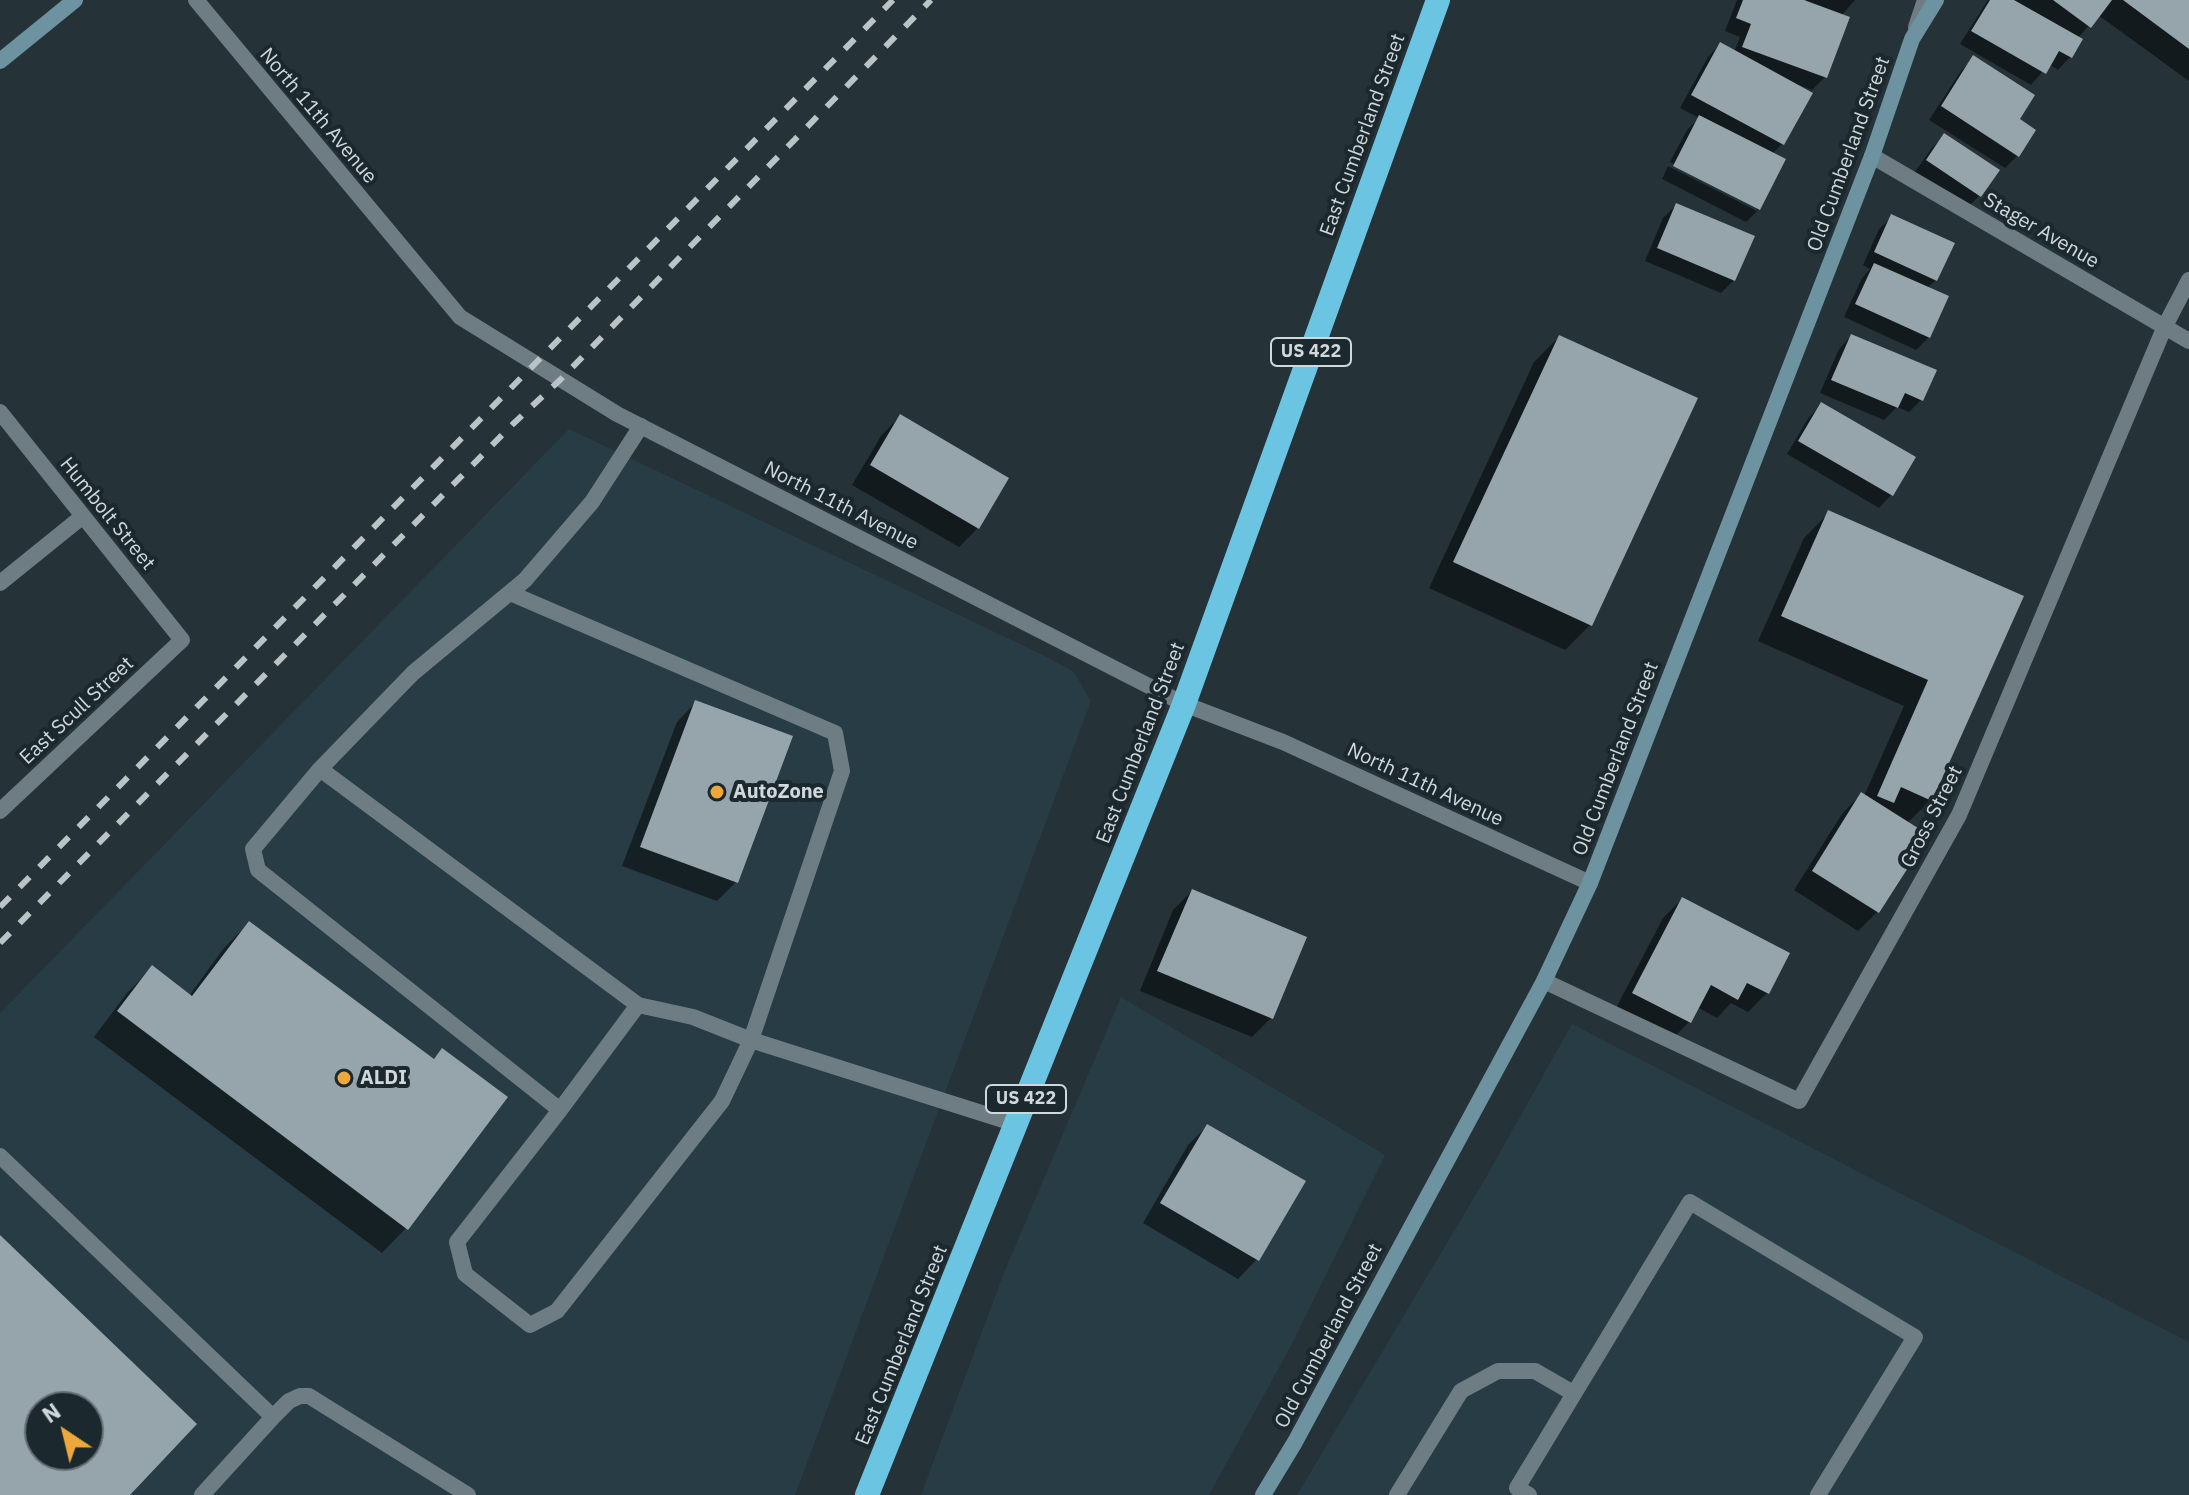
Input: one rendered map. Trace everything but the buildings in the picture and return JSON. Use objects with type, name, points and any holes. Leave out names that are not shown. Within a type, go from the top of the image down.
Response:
[{"type":"highway","name":"East Cumberland Street","points":[[867,1495],[1184,704],[1438,0]]},
{"type":"street","points":[[0,61],[75,0]]},
{"type":"street","name":"North 11th Avenue","points":[[196,0],[460,317],[617,414],[1184,704],[1283,742],[1590,883]]},
{"type":"street","name":"Old Cumberland Street","points":[[1263,1495],[1295,1442],[1544,981],[1590,883],[1872,156],[1925,0]]},
{"type":"street","points":[[1912,39],[1936,0]]},
{"type":"street","name":"Stager Avenue","points":[[1872,156],[2189,341]]},
{"type":"street","name":"Gross Street","points":[[1544,981],[1799,1101],[1959,815],[2165,326],[2189,280]]},
{"type":"street","name":"Humbolt Street","points":[[0,412],[182,640]]},
{"type":"street","points":[[560,1110],[258,870],[253,849],[320,769],[413,673],[525,580],[592,502],[641,426]]},
{"type":"street","points":[[0,583],[83,516]]},
{"type":"street","points":[[510,593],[835,733],[842,771],[751,1040],[722,1101],[557,1311],[530,1325],[465,1274],[457,1242],[638,1005]]},
{"type":"street","name":"East Scull Street","points":[[0,811],[182,640]]},
{"type":"street","points":[[320,769],[638,1005],[693,1017],[751,1040],[1016,1124]]},
{"type":"street","points":[[0,1156],[273,1417]]},
{"type":"street","points":[[1529,1495],[1517,1488],[1690,1202],[1915,1337],[1818,1495]]},
{"type":"street","points":[[1397,1495],[1461,1391],[1498,1371],[1535,1371],[1573,1393]]},
{"type":"street","points":[[202,1495],[273,1417],[289,1401],[300,1396],[309,1396],[468,1495]]},
{"type":"shaded area","points":[[569,429],[1073,671],[1091,701],[795,1495],[0,1495],[0,1013]]},
{"type":"shaded area","points":[[1121,997],[1385,1155],[1292,1344],[1209,1495],[921,1495],[1003,1275]]},
{"type":"shaded area","points":[[1572,1024],[2189,1342],[2189,1495],[1297,1495],[1485,1179]]},
{"type":"railway","points":[[0,907],[893,0]]},
{"type":"railway","points":[[0,943],[560,380],[931,0]]},
{"type":"place","name":"AutoZone","points":[[717,792]]},
{"type":"place","name":"ALDI","points":[[344,1078]]}]
